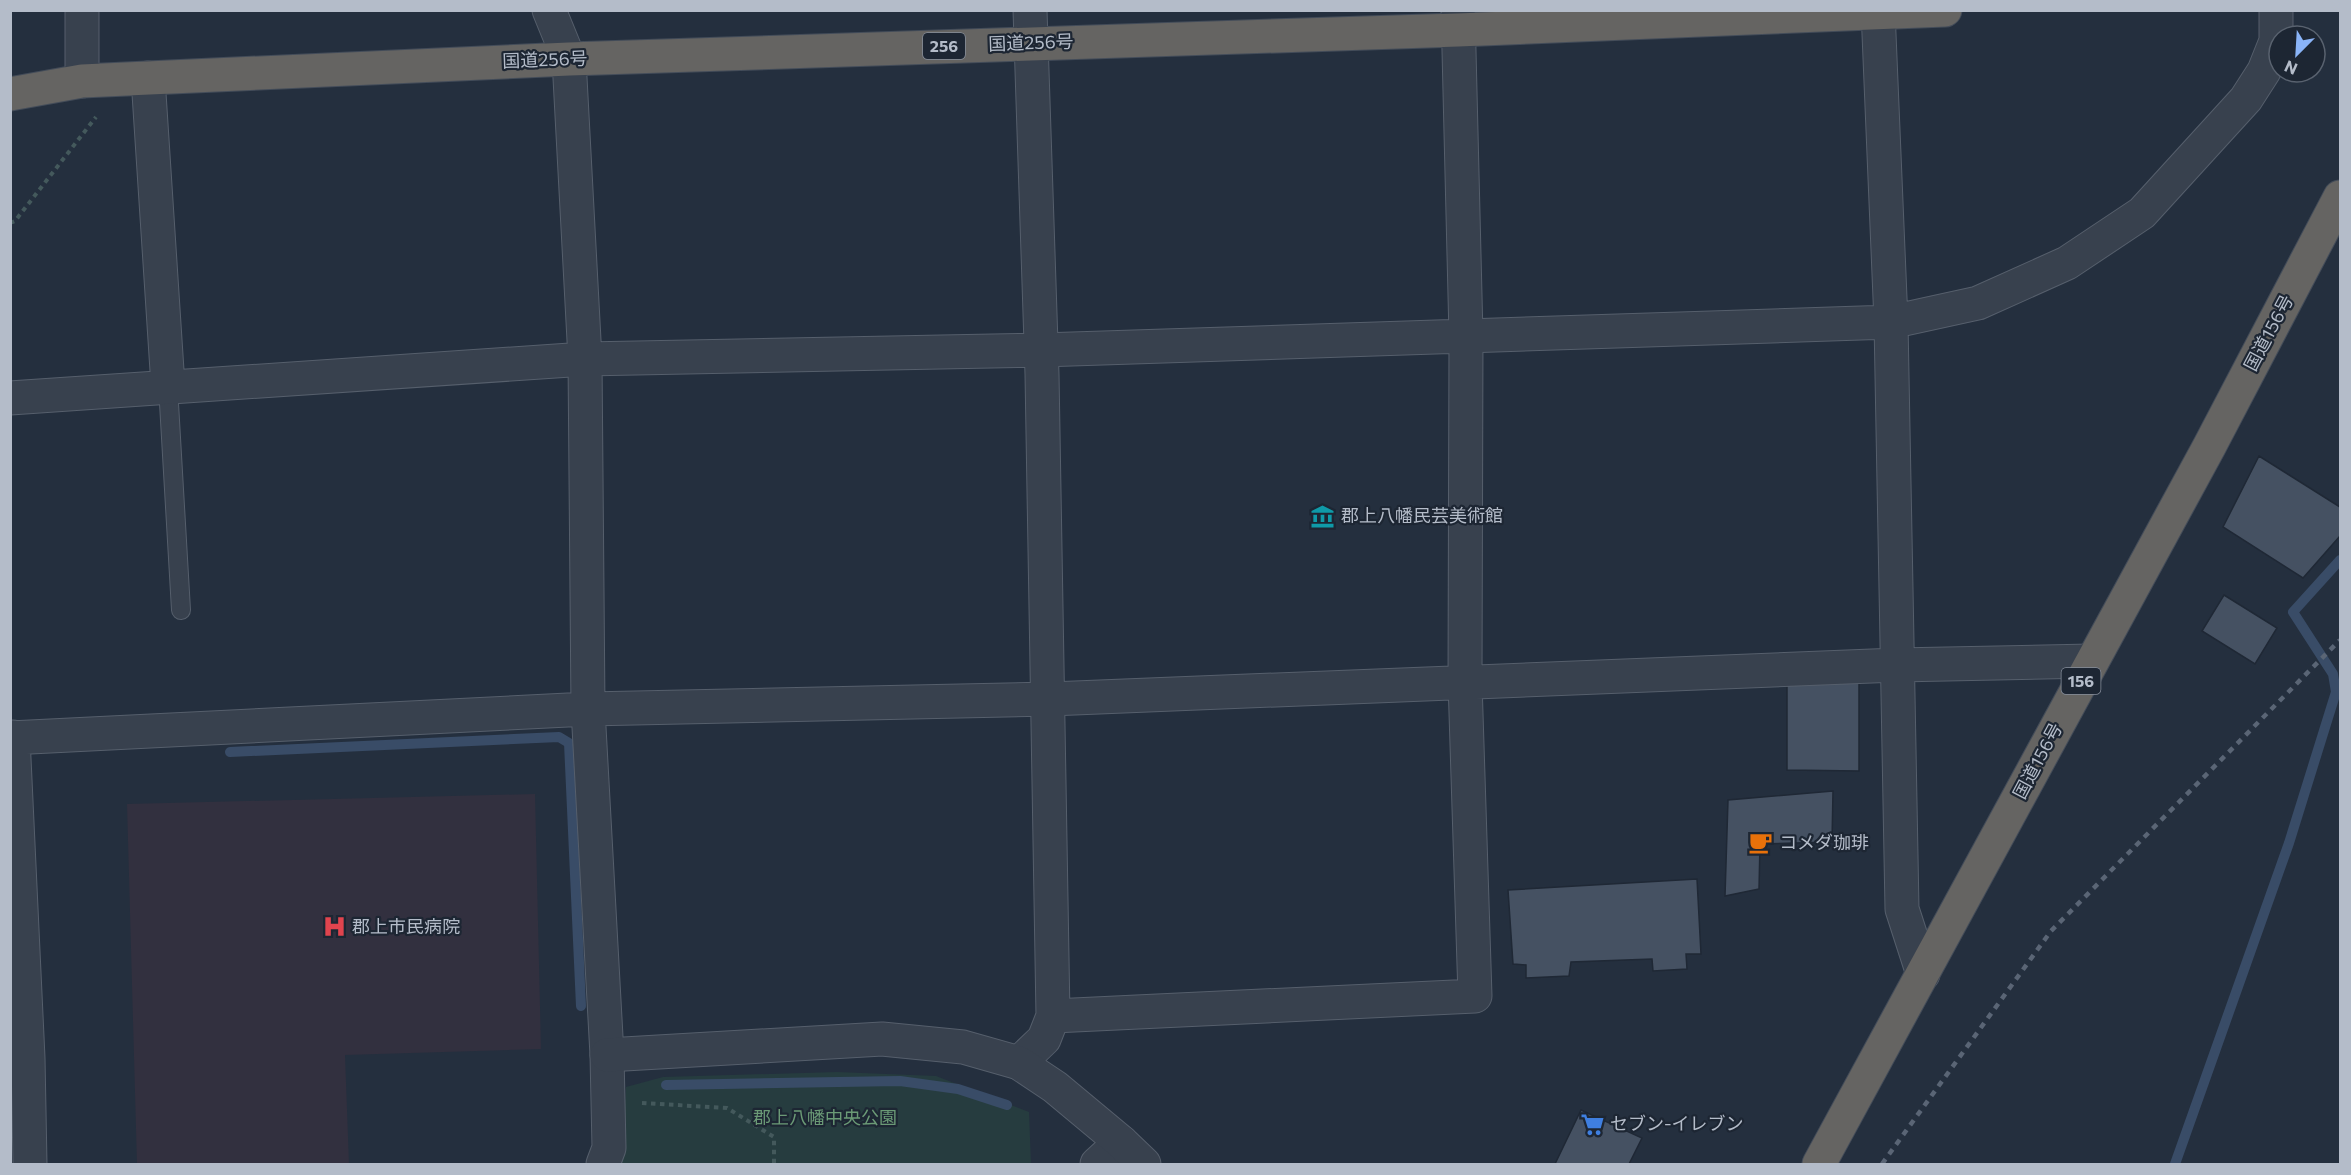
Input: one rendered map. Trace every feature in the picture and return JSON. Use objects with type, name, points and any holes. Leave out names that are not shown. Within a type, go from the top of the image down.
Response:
[{"type":"highway","name":"国道256号","points":[[10,94],[82,81],[569,59],[1031,43],[1458,20],[1945,10]]},
{"type":"highway","name":"国道156号","points":[[1819,1164],[2209,447],[2340,197]]},
{"type":"street","points":[[82,10],[82,81]]},
{"type":"street","points":[[549,10],[569,59],[585,359],[588,709],[608,1055],[609,1148],[603,1164]]},
{"type":"street","points":[[1018,1063],[1044,1039],[1053,1016],[1050,699],[1030,10]]},
{"type":"street","points":[[10,398],[585,359],[1041,350],[1892,322],[1978,303],[2067,263],[2142,213],[2246,99],[2264,71],[2276,41],[2276,10]]},
{"type":"street","points":[[1879,12],[1892,322],[1902,909],[1923,974]]},
{"type":"street","points":[[1053,1016],[1475,996],[1465,682],[1466,336],[1458,20]]},
{"type":"street","points":[[136,79],[168,386]]},
{"type":"street","points":[[30,1164],[19,1058],[12,738],[588,709],[1050,699],[1897,665],[2091,661]]},
{"type":"street","points":[[608,1055],[882,1039],[963,1047],[1018,1063],[1055,1087],[1144,1164]]},
{"type":"street","points":[[1097,1164],[1121,1142]]},
{"type":"lane","points":[[168,386],[181,610]]},
{"type":"path","points":[[10,223],[15,222],[136,79]]},
{"type":"path","points":[[608,1102],[727,1108],[774,1137],[774,1164]]},
{"type":"shaded area","name":"郡上市民病院","points":[[535,794],[541,1049],[345,1055],[349,1164],[137,1164],[127,804]]},
{"type":"green space","name":"郡上八幡中央公園","points":[[837,1072],[936,1076],[1029,1112],[1031,1164],[618,1164],[622,1154],[626,1087],[663,1077]]},
{"type":"building","points":[[2259,456],[2340,507],[2340,536],[2303,578],[2223,527]]},
{"type":"building","points":[[2224,595],[2277,628],[2255,664],[2202,631]]},
{"type":"building","points":[[1787,678],[1859,679],[1859,771],[1787,770]]},
{"type":"building","name":"コメダ珈琲","points":[[1833,791],[1832,842],[1760,844],[1759,889],[1725,896],[1728,800]]},
{"type":"building","points":[[1697,879],[1701,954],[1686,954],[1687,969],[1653,971],[1652,959],[1571,962],[1569,976],[1526,978],[1526,965],[1513,964],[1508,890]]},
{"type":"building","name":"セブン-イレブン","points":[[1581,1110],[1642,1138],[1629,1164],[1555,1164]]},
{"type":"waterway","points":[[2175,1164],[2289,843],[2336,692],[2333,674],[2293,612],[2340,560]]},
{"type":"waterway","points":[[230,752],[559,737],[569,743],[581,1006]]},
{"type":"waterway","points":[[666,1085],[900,1081],[958,1089],[1007,1105]]},
{"type":"railway","points":[[1882,1164],[2051,931],[2340,640]]},
{"type":"place","name":"郡上八幡民芸美術館","points":[[1323,516]]},
{"type":"place","name":"コメダ珈琲","points":[[1761,843]]},
{"type":"place","name":"郡上市民病院","points":[[334,927]]},
{"type":"place","name":"セブン-イレブン","points":[[1592,1124]]}]
